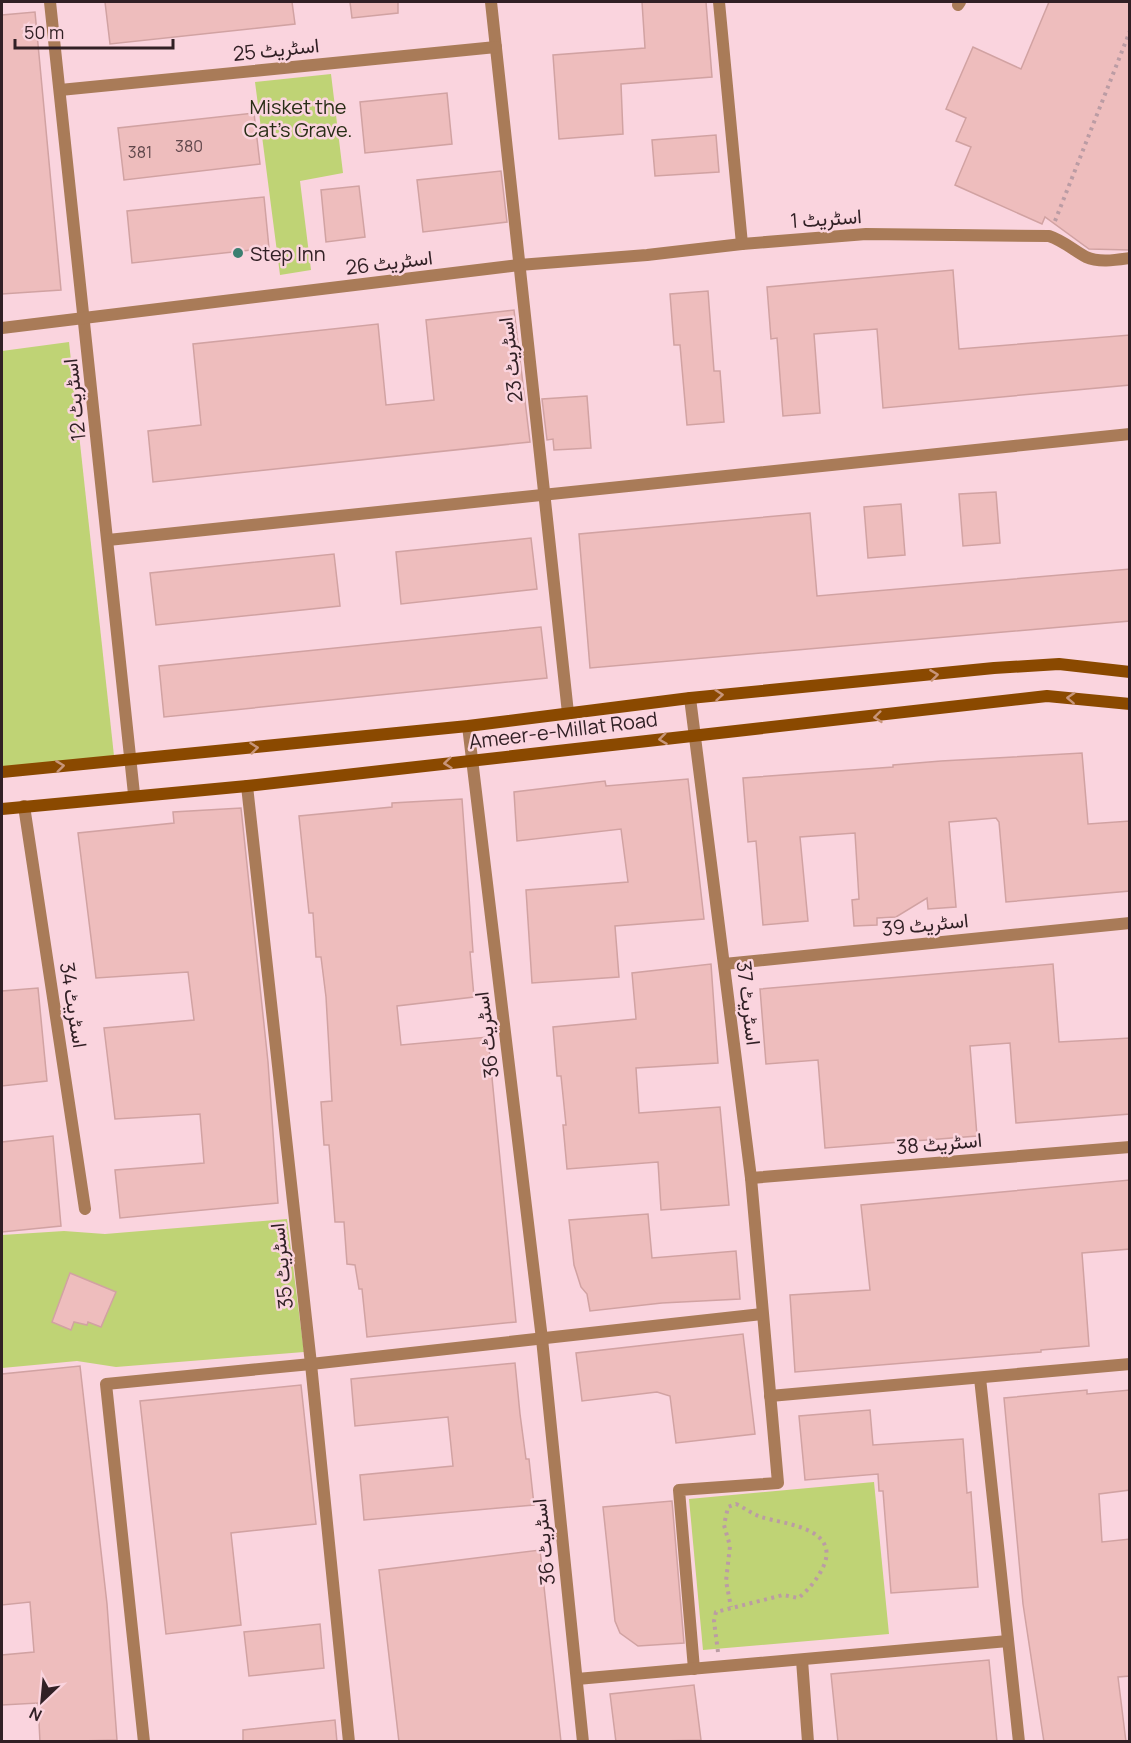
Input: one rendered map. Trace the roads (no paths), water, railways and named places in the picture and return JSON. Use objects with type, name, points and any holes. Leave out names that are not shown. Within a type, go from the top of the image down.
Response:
[{"type":"main road","name":"Ameer-e-Millat Road","points":[[2,772],[468,726],[690,698],[1059,663],[1130,672]]},
{"type":"main road","name":"Ameer-e-Millat Road","points":[[2,809],[135,794],[247,786],[696,735],[888,716],[1047,696],[1130,704]]},
{"type":"street","name":"اسٹریٹ 12","points":[[50,2],[135,794]]},
{"type":"street","name":"اسٹریٹ 23","points":[[491,2],[568,713]]},
{"type":"street","points":[[719,2],[742,244]]},
{"type":"street","name":"اسٹریٹ 25","points":[[60,90],[496,47]]},
{"type":"street","name":"اسٹریٹ 1","points":[[519,265],[867,234],[1049,236],[1066,241],[1087,257],[1097,260],[1130,258]]},
{"type":"street","name":"اسٹریٹ 26","points":[[84,318],[519,265]]},
{"type":"street","points":[[2,328],[84,318]]},
{"type":"street","points":[[108,540],[1130,434]]},
{"type":"street","name":"اسٹریٹ 37","points":[[690,698],[751,1178],[778,1483],[679,1490],[694,1669]]},
{"type":"street","name":"اسٹریٹ 36","points":[[468,726],[542,1339],[583,1742]]},
{"type":"street","name":"اسٹریٹ 35","points":[[247,786],[311,1364],[349,1742]]},
{"type":"street","name":"اسٹریٹ 34","points":[[24,807],[85,1209]]},
{"type":"street","name":"اسٹریٹ 39","points":[[724,964],[1130,923]]},
{"type":"street","name":"اسٹریٹ 38","points":[[751,1178],[1130,1147]]},
{"type":"street","points":[[144,1742],[106,1384],[311,1364],[762,1314]]},
{"type":"street","points":[[770,1396],[1130,1364]]},
{"type":"street","points":[[980,1378],[1019,1742]]},
{"type":"street","points":[[577,1679],[1008,1641]]},
{"type":"street","points":[[802,1660],[808,1742]]},
{"type":"place","name":"Step Inn","points":[[238,253]]},
{"type":"park label","name":"Misket the Cat's Grave.","points":[[298,118]]}]
